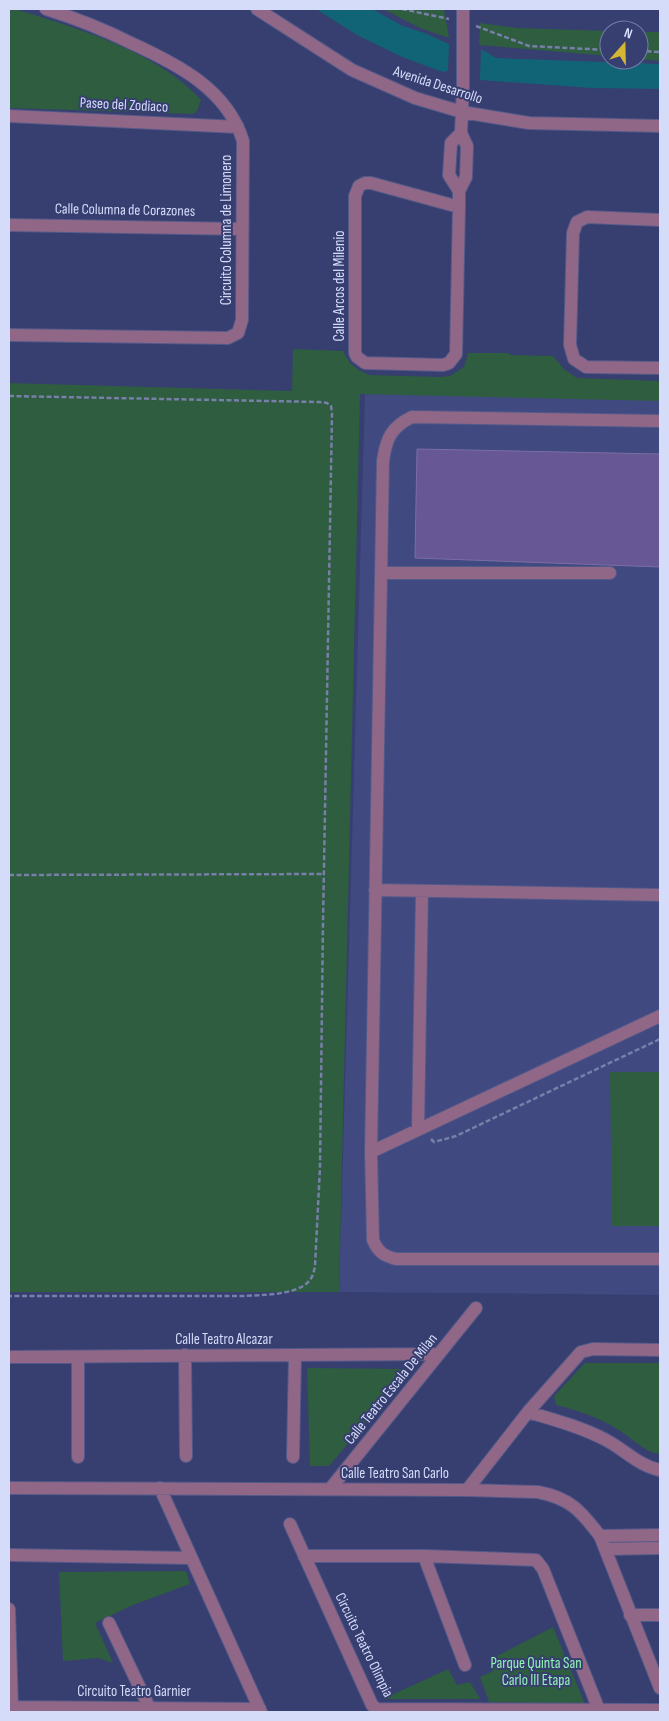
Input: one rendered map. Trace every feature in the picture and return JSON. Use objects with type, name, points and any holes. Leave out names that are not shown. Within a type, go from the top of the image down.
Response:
[{"type":"street","name":"Avenida Desarrollo","points":[[257,9],[352,70],[415,98],[462,112],[489,118],[529,123],[660,126]]},
{"type":"street","name":"Calle Arcos del Milenio","points":[[459,207],[371,183],[359,186],[355,196],[355,353],[365,363],[443,365],[453,359],[456,354],[459,207],[459,191],[466,177],[467,146],[461,133],[463,9]]},
{"type":"street","name":"Circuito Columna de Limonero","points":[[9,334],[228,338],[238,333],[242,320],[243,141],[238,127],[222,102],[209,89],[166,59],[101,28],[52,10]]},
{"type":"street","name":"Paseo del Zodiaco","points":[[9,116],[238,127]]},
{"type":"street","points":[[660,220],[586,217],[577,222],[572,232],[570,345],[574,359],[586,367],[660,368]]},
{"type":"street","name":"Calle Columna de Corazones","points":[[9,225],[242,229]]},
{"type":"street","points":[[660,421],[412,417],[400,422],[385,446],[383,461],[371,1152],[373,1240],[377,1249],[386,1256],[396,1259],[660,1259]]},
{"type":"street","points":[[382,573],[610,573]]},
{"type":"street","points":[[375,890],[660,896]]},
{"type":"street","points":[[418,1129],[422,891]]},
{"type":"street","points":[[371,1152],[660,1016]]},
{"type":"street","name":"Calle Teatro Escala De Milan","points":[[330,1489],[476,1308]]},
{"type":"street","points":[[467,1490],[528,1412],[581,1352],[593,1349],[660,1350]]},
{"type":"street","name":"Calle Teatro Alcazar","points":[[9,1357],[439,1354]]},
{"type":"street","points":[[185,1355],[186,1456]]},
{"type":"street","points":[[293,1457],[295,1355]]},
{"type":"street","points":[[78,1357],[78,1457]]},
{"type":"street","points":[[528,1412],[586,1430],[608,1441],[639,1463],[660,1470]]},
{"type":"street","name":"Calle Teatro San Carlo","points":[[9,1488],[467,1490],[538,1492],[563,1499],[584,1515],[600,1536],[660,1688]]},
{"type":"street","name":"Circuito Teatro Garnier","points":[[11,1707],[149,1707],[260,1711],[160,1488]]},
{"type":"street","name":"Circuito Teatro Olimpia","points":[[290,1524],[372,1705],[377,1709],[660,1710]]},
{"type":"street","points":[[600,1536],[660,1535]]},
{"type":"street","points":[[606,1549],[660,1548]]},
{"type":"street","points":[[9,1555],[191,1558]]},
{"type":"street","points":[[304,1556],[424,1556],[536,1560],[540,1564],[599,1710]]},
{"type":"street","points":[[424,1556],[465,1664]]},
{"type":"street","points":[[9,1609],[11,1707]]},
{"type":"street","points":[[630,1615],[660,1615]]},
{"type":"street","points":[[109,1623],[149,1707]]},
{"type":"path","points":[[402,9],[473,24],[529,46],[599,50]]},
{"type":"path","points":[[9,396],[319,402],[327,403],[331,406],[332,423],[320,1167],[316,1266],[311,1279],[305,1285],[276,1293],[244,1296],[9,1296]]},
{"type":"path","points":[[9,875],[324,874]]},
{"type":"path","points":[[418,1129],[434,1142],[456,1136],[660,1039]]},
{"type":"shaded area","points":[[316,9],[372,9],[403,26],[449,44],[448,69],[446,72],[440,71],[402,57],[357,35]]},
{"type":"shaded area","points":[[481,49],[496,58],[599,62],[599,70],[649,70],[649,64],[660,64],[660,89],[591,88],[480,80]]},
{"type":"shaded area","points":[[365,393],[660,400],[660,1295],[339,1292]]},
{"type":"green space","points":[[9,9],[15,9],[64,24],[114,43],[139,55],[183,83],[201,100],[197,111],[193,114],[9,108]]},
{"type":"green space","points":[[383,9],[444,9],[449,38],[420,28]]},
{"type":"green space","points":[[480,23],[518,28],[599,31],[599,55],[479,45]]},
{"type":"green space","points":[[649,32],[660,32],[660,61],[649,60]]},
{"type":"green space","points":[[293,349],[343,351],[350,363],[369,375],[440,377],[450,376],[464,367],[468,353],[553,356],[564,369],[577,378],[660,381],[660,401],[360,394],[339,1292],[9,1292],[9,383],[292,391]]},
{"type":"green space","points":[[610,1072],[660,1072],[660,1226],[612,1226]]},
{"type":"green space","points":[[585,1363],[660,1363],[660,1454],[648,1450],[602,1421],[556,1405],[554,1396]]},
{"type":"green space","points":[[307,1368],[411,1369],[329,1466],[310,1466]]},
{"type":"green space","points":[[186,1571],[190,1584],[133,1605],[95,1623],[113,1663],[98,1658],[63,1661],[59,1572]]},
{"type":"green space","name":"Parque Quinta San Carlo III Etapa","points":[[553,1627],[585,1704],[489,1702],[480,1677],[493,1671],[489,1660]]},
{"type":"green space","points":[[448,1669],[457,1685],[470,1682],[480,1699],[383,1699]]},
{"type":"building","points":[[417,449],[660,454],[660,567],[415,558]]}]
